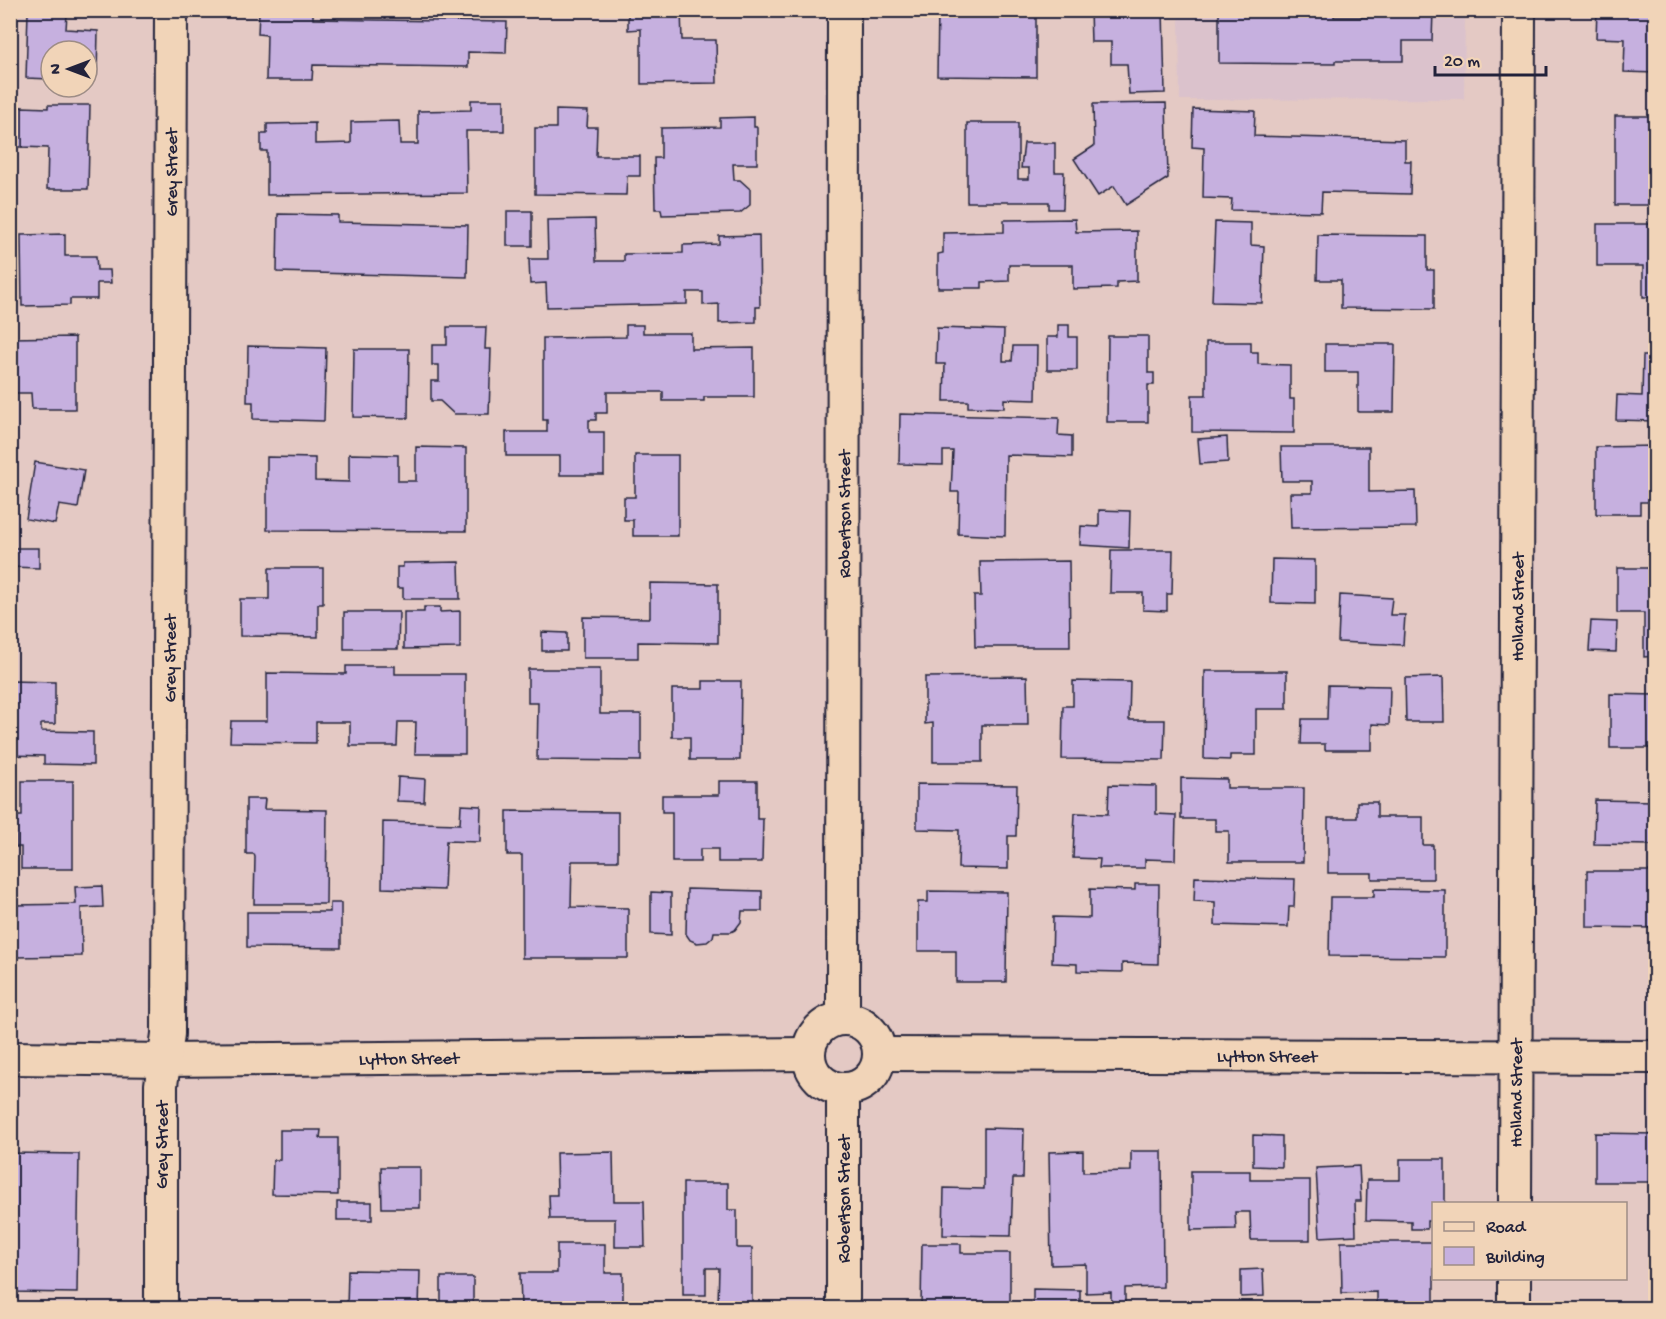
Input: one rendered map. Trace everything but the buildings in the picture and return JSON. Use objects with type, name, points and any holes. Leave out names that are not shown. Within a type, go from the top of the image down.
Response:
[{"type":"street","name":"Grey Street","points":[[161,1308],[161,1085],[168,1034],[171,10]]},
{"type":"street","name":"Robertson Street","points":[[843,1018],[844,10]]},
{"type":"street","name":"Holland Street","points":[[1515,1202],[1519,10]]},
{"type":"street","points":[[843,1018],[855,1020],[864,1025],[872,1033],[879,1054],[872,1075],[864,1083],[843,1089],[823,1083],[815,1075],[810,1065],[809,1054],[810,1043],[822,1025],[843,1018]]},
{"type":"street","name":"Lytton Street","points":[[10,1058],[809,1054]]},
{"type":"street","name":"Lytton Street","points":[[879,1054],[1656,1057]]},
{"type":"street","name":"Robertson Street","points":[[843,1089],[843,1308]]},
{"type":"street","points":[[1514,1280],[1514,1308]]},
{"type":"shaded area","points":[[1179,11],[1465,11],[1464,99],[1180,100]]}]
